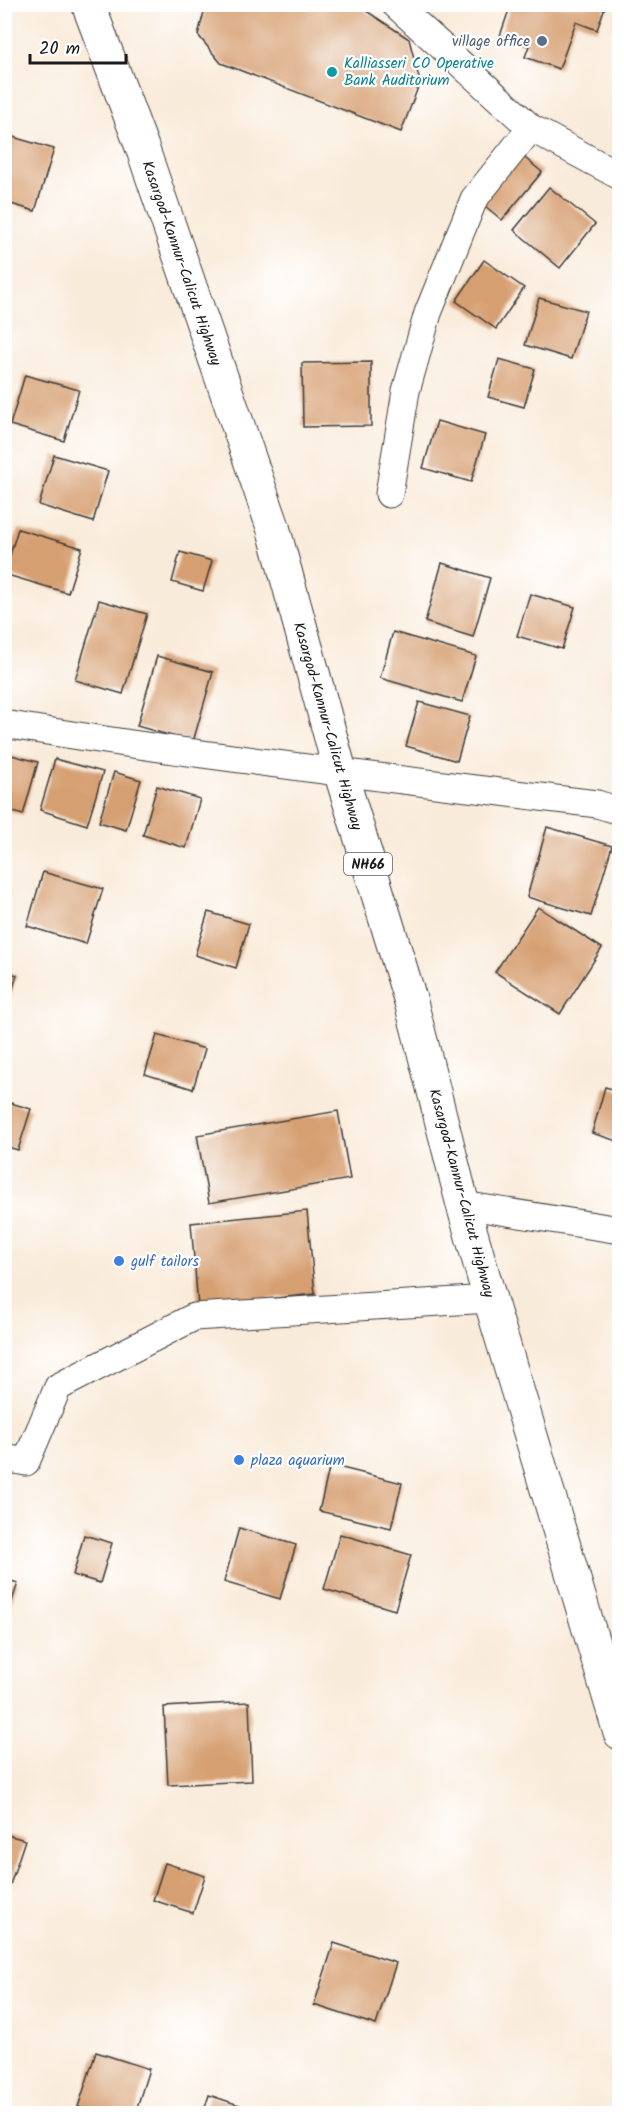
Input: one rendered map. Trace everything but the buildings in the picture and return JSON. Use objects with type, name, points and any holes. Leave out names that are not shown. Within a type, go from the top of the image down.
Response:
[{"type":"highway","name":"Kasargod-Kannur-Calicut Highway","points":[[88,4],[142,147],[273,527],[340,771],[411,1002],[463,1205],[490,1299],[620,1733]]},
{"type":"street","points":[[395,4],[531,128],[620,176]]},
{"type":"street","points":[[389,494],[406,391],[428,314],[474,199],[531,128]]},
{"type":"street","points":[[4,724],[103,740],[597,804],[620,811]]},
{"type":"street","points":[[463,1205],[620,1230]]},
{"type":"street","points":[[4,1458],[26,1462],[58,1388],[194,1317],[490,1299]]},
{"type":"place","name":"village office","points":[[542,41]]},
{"type":"place","name":"Kalliasseri CO Operative Bank Auditorium","points":[[332,72]]},
{"type":"place","name":"gulf tailors","points":[[119,1261]]},
{"type":"place","name":"plaza aquarium","points":[[239,1460]]}]
